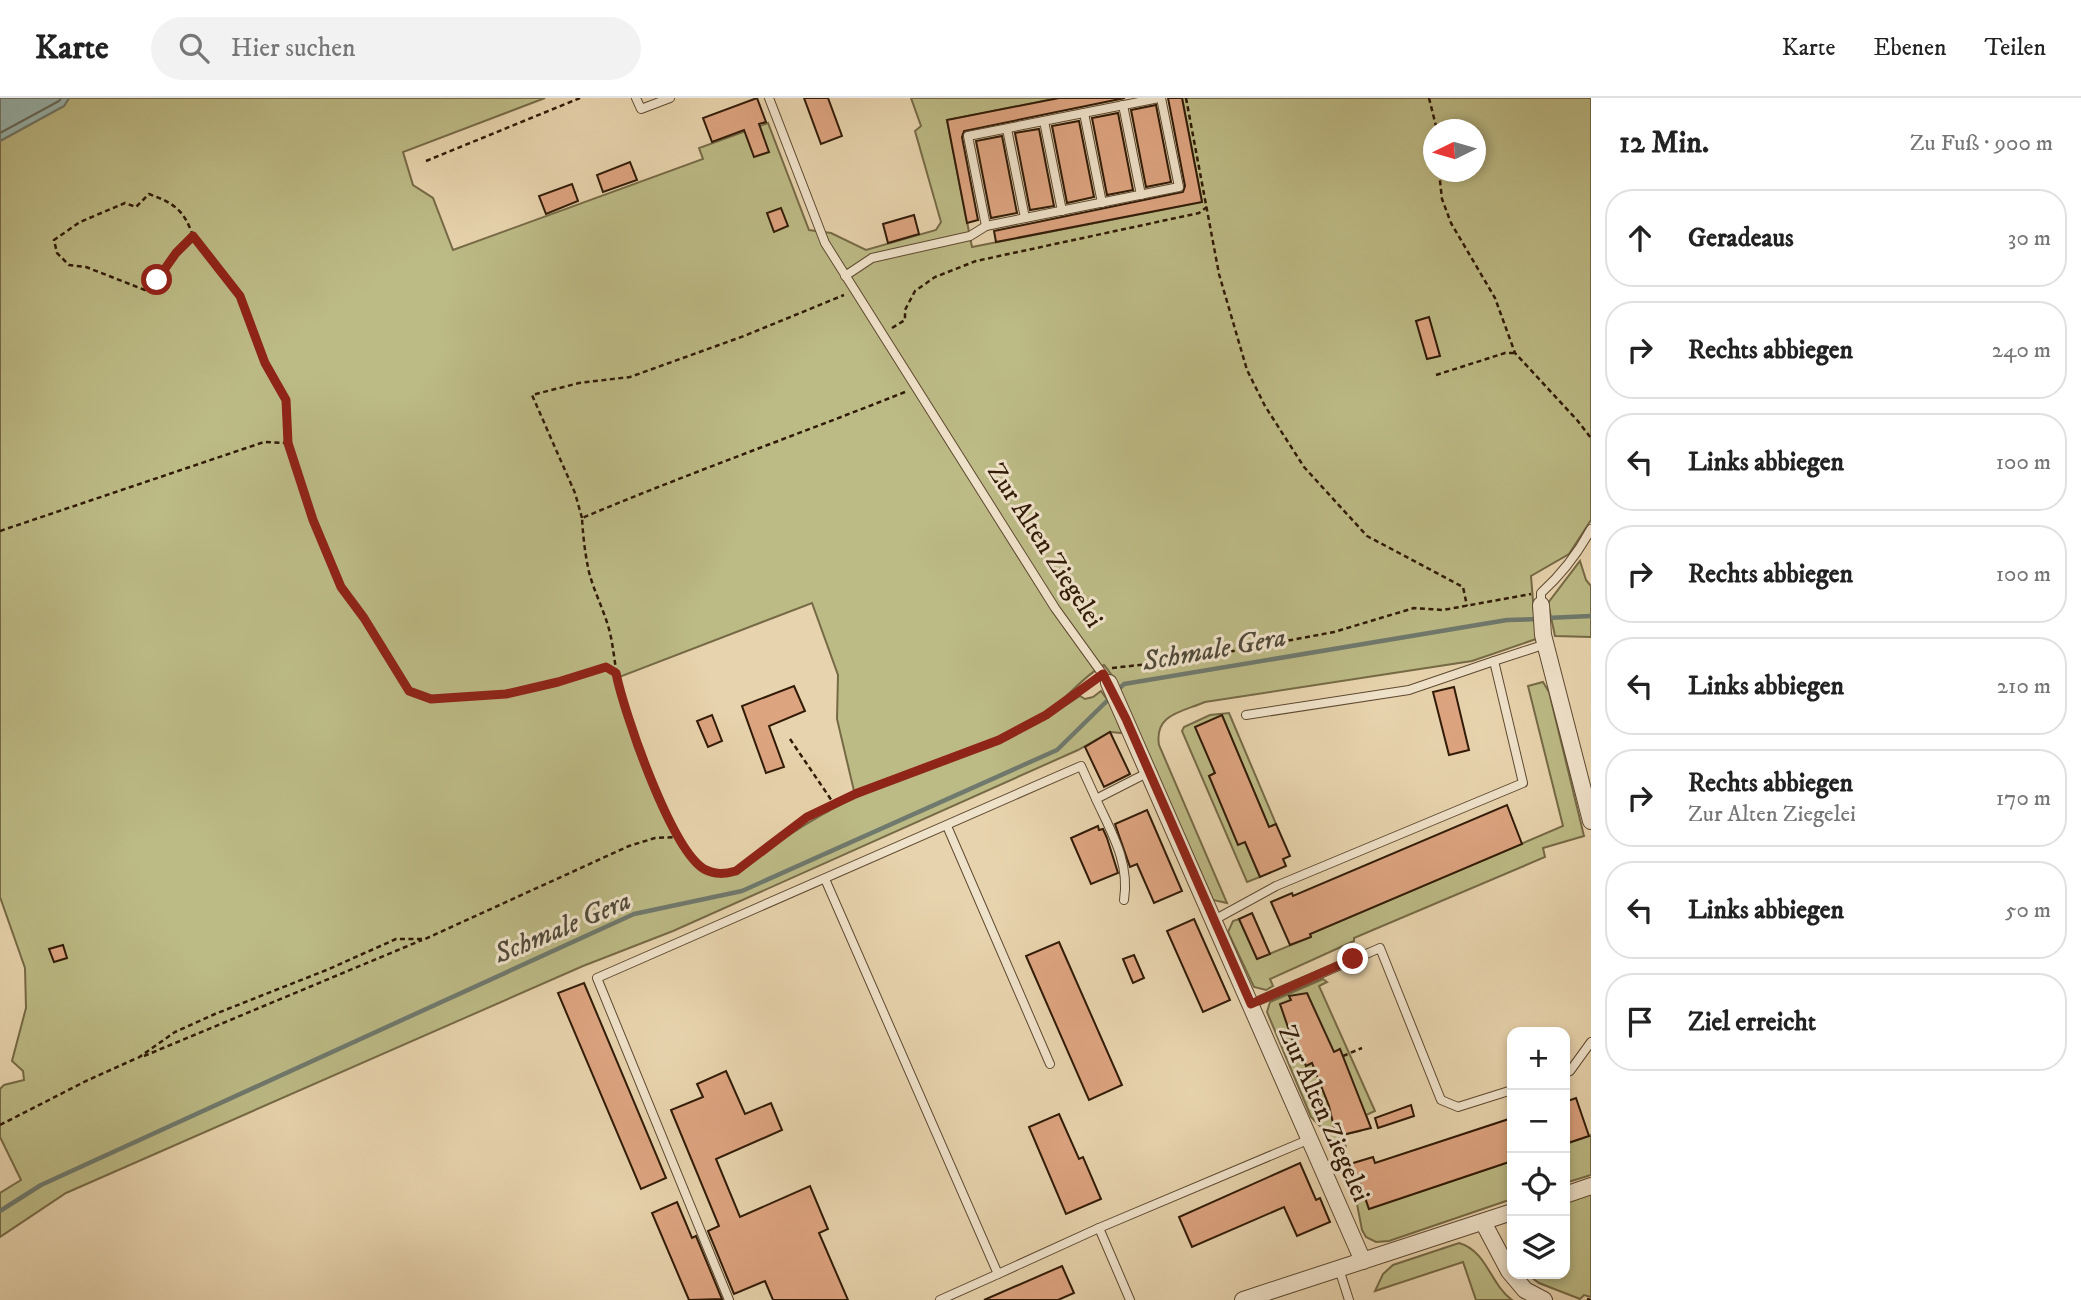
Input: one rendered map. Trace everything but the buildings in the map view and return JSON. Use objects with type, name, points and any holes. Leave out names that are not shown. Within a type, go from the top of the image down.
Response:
[{"type":"street","points":[[1541,599],[1544,639],[1591,821]]},
{"type":"street","name":"Zur Alten Ziegelei","points":[[1106,678],[1363,1261]]},
{"type":"street","points":[[1570,1193],[1591,1186]]},
{"type":"street","points":[[1243,1300],[1507,1214]]},
{"type":"street","points":[[1483,1222],[1509,1271],[1525,1290],[1544,1300]]},
{"type":"lane","points":[[636,98],[640,109],[670,98]]},
{"type":"lane","name":"Zur Alten Ziegelei","points":[[769,98],[825,243],[1055,608],[1106,678]]},
{"type":"lane","points":[[845,276],[872,258],[970,236],[986,226],[1179,187],[1160,98],[968,136],[986,226]]},
{"type":"lane","points":[[1123,105],[1141,195]]},
{"type":"lane","points":[[1084,113],[1102,203]]},
{"type":"lane","points":[[1044,121],[1062,211]]},
{"type":"lane","points":[[1007,128],[1025,218]]},
{"type":"lane","points":[[1541,599],[1581,548],[1591,529]]},
{"type":"lane","points":[[1246,715],[1409,690],[1494,661],[1544,639]]},
{"type":"lane","points":[[1214,920],[1276,886],[1523,783],[1494,661]]},
{"type":"lane","points":[[729,1300],[597,978],[1081,766],[1123,858],[1127,885],[1125,900]]},
{"type":"lane","points":[[1096,799],[1149,772]]},
{"type":"lane","points":[[947,826],[1050,1064]]},
{"type":"lane","points":[[825,879],[998,1274]]},
{"type":"lane","points":[[1251,1004],[1380,948],[1441,1100],[1458,1107],[1507,1092]]},
{"type":"lane","points":[[1570,1071],[1591,1042]]},
{"type":"lane","points":[[940,1300],[1099,1228],[1310,1139]]},
{"type":"lane","points":[[1099,1228],[1130,1300]]},
{"type":"lane","points":[[1339,1269],[1349,1300]]},
{"type":"path","points":[[426,161],[580,98]]},
{"type":"path","points":[[1186,98],[1217,263],[1247,370],[1265,406],[1304,467],[1367,536],[1463,587],[1467,606]]},
{"type":"path","points":[[1429,98],[1434,119]]},
{"type":"path","points":[[1440,182],[1442,199],[1451,223],[1495,298],[1515,353],[1591,438]]},
{"type":"path","points":[[193,236],[176,253],[157,280],[145,290],[86,267],[69,265],[57,253],[54,240],[80,222],[125,203],[136,206],[149,194],[172,202],[188,222],[193,236],[240,296],[265,363],[286,400],[288,443],[313,520],[341,587],[364,618],[409,691],[431,699],[506,694],[606,667],[616,673]]},
{"type":"path","points":[[881,335],[905,320],[905,310],[915,291],[935,277],[976,261],[1199,214],[1207,207]]},
{"type":"path","points":[[1199,214],[1209,220]]},
{"type":"path","points":[[854,290],[744,336],[630,377],[579,383],[532,395],[575,493],[582,518],[590,574],[610,635],[616,673],[637,743],[679,837],[703,868],[725,874],[736,871],[807,817],[855,794],[999,740],[1106,678],[1112,668],[1185,660],[1334,632],[1414,608],[1443,610],[1541,599]]},
{"type":"path","points":[[1436,375],[1505,353],[1515,353]]},
{"type":"path","points":[[582,518],[682,476],[775,444],[915,388]]},
{"type":"path","points":[[0,531],[264,442],[288,443]]},
{"type":"path","points":[[790,739],[834,804]]},
{"type":"path","points":[[0,1125],[86,1081],[425,939],[629,846],[655,838],[679,837]]},
{"type":"path","points":[[138,1058],[175,1032],[215,1014],[396,939],[425,939]]},
{"type":"path","points":[[1343,1056],[1362,1048]]},
{"type":"path","points":[[1295,1079],[1314,1070]]},
{"type":"shaded area","points":[[69,98],[545,98],[403,152],[413,185],[433,198],[453,250],[703,159],[699,148],[768,123],[809,230],[831,233],[866,250],[936,230],[941,222],[915,131],[921,126],[911,98],[1059,98],[947,120],[972,247],[1202,202],[1182,98],[1591,98],[1591,520],[1569,554],[1531,576],[1536,639],[1472,661],[1205,702],[1165,720],[1159,735],[1159,745],[1227,903],[1213,900],[1120,690],[1104,665],[1041,716],[949,757],[854,791],[837,719],[838,675],[812,603],[619,677],[636,739],[634,745],[663,813],[692,862],[703,871],[715,875],[735,872],[794,832],[841,805],[999,740],[1080,696],[1085,699],[1101,691],[1111,705],[1122,733],[1110,732],[1078,750],[673,931],[583,966],[66,1193],[0,1237],[0,1193],[21,1180],[0,1137],[0,1089],[4,1085],[24,1080],[23,1071],[12,1061],[26,1008],[25,968],[0,897],[0,141],[64,106]]},
{"type":"shaded area","points":[[1580,561],[1586,580],[1591,586],[1591,637],[1555,636],[1548,603]]},
{"type":"shaded area","points":[[1543,682],[1549,692],[1584,836],[1543,848],[1545,857],[1354,938],[1354,941],[1270,979],[1273,986],[1266,990],[1254,987],[1228,932],[1233,921],[1239,919],[1257,959],[1563,826],[1528,686]]},
{"type":"shaded area","points":[[1229,713],[1276,824],[1269,827],[1222,716],[1196,727],[1215,773],[1209,776],[1245,842],[1260,877],[1247,882],[1182,731],[1184,727],[1210,715]]},
{"type":"shaded area","points":[[1323,979],[1327,982],[1319,986],[1375,1111],[1366,1115],[1369,1123],[1359,1127],[1360,1131],[1342,1135],[1346,1147],[1333,1151],[1324,1130],[1311,1117],[1267,1012],[1270,1002]]},
{"type":"shaded area","points":[[1591,1135],[1591,1175],[1570,1181],[1570,1153],[1570,1142]]},
{"type":"shaded area","points":[[1349,1160],[1369,1209],[1507,1163],[1507,1201],[1389,1241],[1376,1242],[1366,1237],[1362,1230],[1357,1204],[1339,1165]]},
{"type":"shaded area","points":[[1591,1194],[1591,1297],[1584,1295],[1580,1299],[1534,1279],[1570,1279],[1570,1201]]},
{"type":"shaded area","points":[[1459,1243],[1476,1253],[1512,1300],[1476,1300],[1463,1262],[1375,1291],[1383,1274],[1393,1265]]},
{"type":"water","points":[[0,98],[69,98],[64,106],[0,141]]},
{"type":"waterway","name":"Schmale Gera","points":[[1546,618],[1591,616]]},
{"type":"waterway","name":"Schmale Gera","points":[[1117,691],[1124,684],[1507,620],[1538,619]]},
{"type":"waterway","name":"Schmale Gera","points":[[0,1211],[41,1185],[634,914],[742,891],[1057,750],[1111,697]]},
{"type":"route","points":[[157,280],[176,253],[193,236],[240,296],[265,363],[286,400],[288,443],[313,520],[341,587],[364,618],[409,691],[431,699],[506,694],[606,667],[616,673],[637,743],[663,806],[679,837],[703,868],[714,873],[736,871],[807,817],[855,794],[999,740],[1046,715],[1103,674],[1126,719],[1251,1004],[1353,959]]}]
